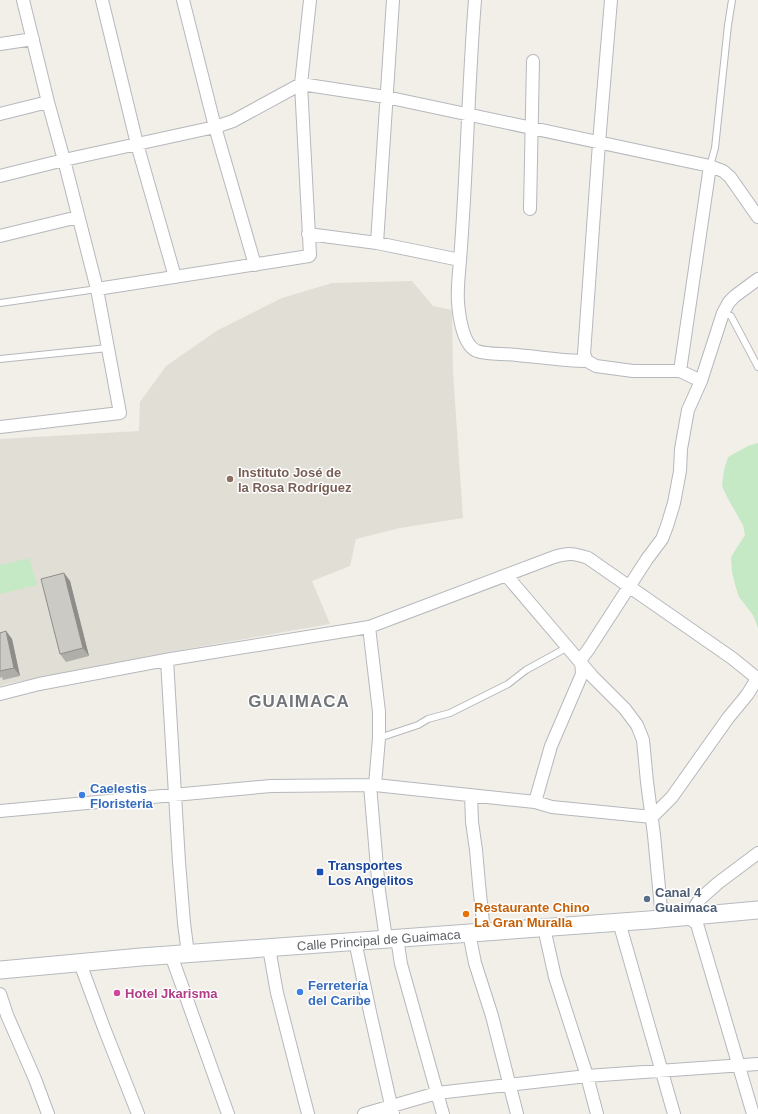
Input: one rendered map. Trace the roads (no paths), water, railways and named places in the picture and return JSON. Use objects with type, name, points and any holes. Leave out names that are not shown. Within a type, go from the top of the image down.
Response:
[{"type":"main road","name":"Calle Principal de Guaimaca","points":[[0,970],[171,955],[662,919],[758,910]]},
{"type":"street","points":[[0,427],[120,413],[96,289],[23,0]]},
{"type":"street","points":[[102,0],[137,144],[175,277]]},
{"type":"street","points":[[183,0],[215,127],[255,265]]},
{"type":"street","points":[[96,289],[307,257],[310,255],[301,84],[310,0]]},
{"type":"street","points":[[377,243],[393,0]]},
{"type":"street","points":[[475,0],[468,115],[466,183],[458,302],[465,338],[477,352],[569,361],[587,361],[596,366],[633,371],[680,371],[701,381]]},
{"type":"street","points":[[587,361],[584,354],[611,0]]},
{"type":"street","points":[[0,44],[33,39]]},
{"type":"street","points":[[530,209],[533,61]]},
{"type":"street","points":[[0,176],[64,160],[215,127],[233,121],[301,84],[386,97],[710,166],[723,171],[730,177],[758,217]]},
{"type":"street","points":[[0,114],[48,102]]},
{"type":"street","points":[[680,371],[710,166]]},
{"type":"street","points":[[0,236],[78,217]]},
{"type":"street","points":[[308,234],[377,243],[460,260]]},
{"type":"street","points":[[535,802],[551,746],[582,674],[581,660],[647,559],[662,539],[667,526],[674,503],[680,471],[681,450],[688,410],[701,381],[723,313],[729,302],[735,296],[758,279]]},
{"type":"street","points":[[0,694],[39,684],[167,660],[369,627],[554,557],[576,553],[588,558],[732,658],[758,679],[728,718],[672,797],[652,817]]},
{"type":"street","points":[[506,575],[592,676],[625,709],[637,725],[643,740],[662,919]]},
{"type":"street","points":[[369,627],[379,712],[379,738],[372,785],[379,891],[391,939],[401,964],[443,1114]]},
{"type":"street","points":[[167,660],[179,862],[188,954]]},
{"type":"street","points":[[0,811],[271,786],[372,785],[535,802],[552,808],[652,817]]},
{"type":"street","points":[[471,795],[472,822],[479,884],[475,963],[492,1016],[517,1114]]},
{"type":"street","points":[[753,1114],[697,924],[688,917],[700,899],[718,883],[758,853]]},
{"type":"street","points":[[619,922],[674,1114]]},
{"type":"street","points":[[544,928],[555,977],[587,1076],[597,1114]]},
{"type":"street","points":[[355,941],[392,1110]]},
{"type":"street","points":[[269,948],[277,993],[308,1114]]},
{"type":"street","points":[[171,955],[228,1114]]},
{"type":"street","points":[[80,963],[138,1114]]},
{"type":"street","points":[[0,994],[7,1015],[35,1079],[48,1114]]},
{"type":"street","points":[[364,1114],[392,1110],[437,1093],[587,1076],[758,1064]]},
{"type":"lane","points":[[710,166],[715,148],[732,0]]},
{"type":"lane","points":[[0,303],[96,289]]},
{"type":"lane","points":[[723,313],[731,316],[758,367]]},
{"type":"lane","points":[[0,359],[108,348]]},
{"type":"lane","points":[[379,738],[418,725],[428,719],[450,713],[508,684],[526,670],[568,647]]},
{"type":"place","name":"Instituto José de la Rosa Rodríguez","points":[[230,479]]},
{"type":"place","name":"Caelestis Floristeria","points":[[82,795]]},
{"type":"place","name":"Transportes Los Angelitos","points":[[320,872]]},
{"type":"place","name":"Canal 4 Guaimaca","points":[[647,899]]},
{"type":"place","name":"Restaurante Chino La Gran Muralla","points":[[466,914]]},
{"type":"place","name":"Ferretería del Caribe","points":[[300,992]]},
{"type":"place","name":"Hotel Jkarisma","points":[[117,993]]},
{"type":"district","name":"GUAIMACA","points":[[299,701]]}]
